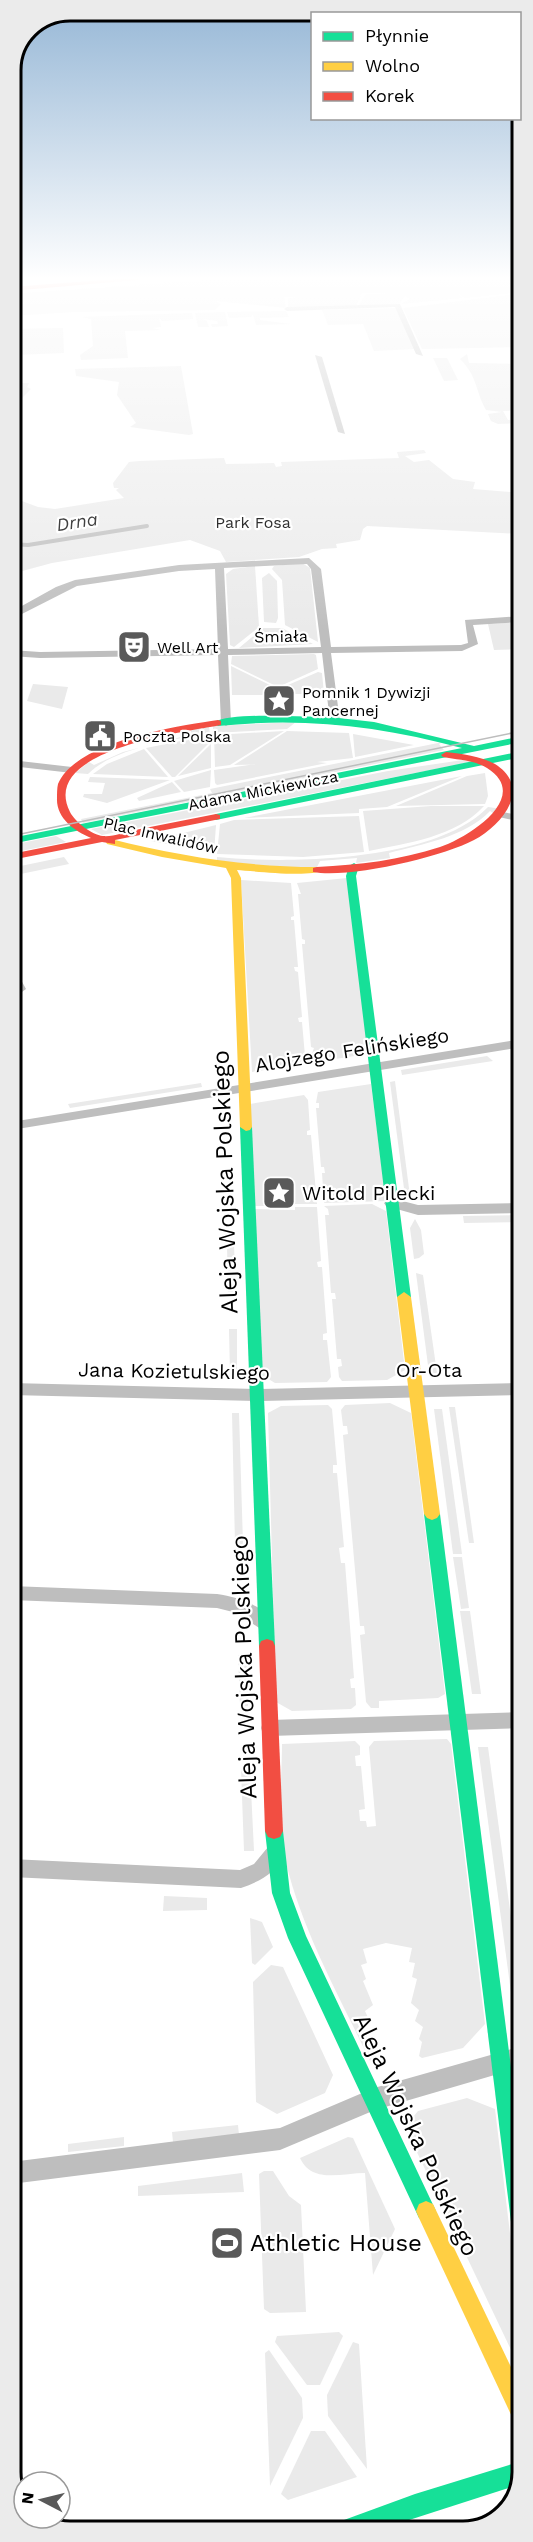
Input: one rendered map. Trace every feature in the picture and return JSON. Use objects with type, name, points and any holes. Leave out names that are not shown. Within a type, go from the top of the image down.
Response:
[{"type":"street","points":[[330,396],[342,432]]},
{"type":"street","points":[[21,611],[70,584],[179,568],[298,560],[312,563],[316,569],[336,722]]},
{"type":"street","points":[[219,566],[226,723]]},
{"type":"street","name":"Śmiała","points":[[21,653],[467,648],[474,643],[468,622],[512,620]]},
{"type":"street","points":[[21,764],[72,770],[97,755],[135,741],[188,728],[226,723],[336,722],[398,729],[476,749]]},
{"type":"street","name":"Adama Mickiewicza","points":[[21,839],[512,741]]},
{"type":"street","points":[[446,755],[475,758],[498,768],[509,785],[510,803],[503,815],[512,817]]},
{"type":"street","name":"Adama Mickiewicza","points":[[21,855],[512,757]]},
{"type":"street","name":"Plac Inwalidów","points":[[72,770],[62,784],[60,798],[65,813],[76,828],[100,840],[150,853],[231,867],[267,870],[354,866],[407,857],[463,842],[489,827],[503,815]]},
{"type":"street","points":[[354,866],[351,876],[414,1391],[512,2150]]},
{"type":"street","name":"Aleja Wojska Polskiego","points":[[231,867],[236,878],[275,1853],[281,1893],[289,1921],[512,2392]]},
{"type":"street","name":"Alojzego Felińskiego","points":[[21,1124],[512,1045]]},
{"type":"street","points":[[391,1203],[418,1210],[512,1208]]},
{"type":"street","name":"Jana Kozietulskiego","points":[[21,1389],[255,1395],[335,1393]]},
{"type":"street","name":"Or-Ota","points":[[335,1393],[512,1389]]},
{"type":"street","points":[[21,1593],[217,1601],[247,1608],[265,1625]]},
{"type":"street","points":[[270,1728],[512,1720]]},
{"type":"street","points":[[21,1868],[241,1878],[261,1870],[275,1853]]},
{"type":"street","points":[[21,2172],[280,2139],[374,2099],[512,2060]]},
{"type":"street","points":[[371,2521],[414,2505],[512,2475]]},
{"type":"green space","points":[[117,396],[186,396],[193,434],[130,427],[136,423]]},
{"type":"green space","points":[[479,396],[512,396],[512,411],[503,411],[508,420],[512,420],[512,423],[498,424],[491,421],[488,414],[502,412],[486,410]]},
{"type":"green space","name":"Park Fosa","points":[[424,450],[426,453],[405,456],[414,462],[429,460],[453,479],[475,482],[473,489],[512,492],[512,533],[367,526],[363,529],[360,540],[336,544],[337,548],[322,549],[299,557],[226,562],[220,551],[190,540],[52,563],[21,571],[21,501],[38,507],[55,509],[124,498],[116,490],[119,488],[114,488],[113,483],[129,462],[224,458],[226,464],[274,463],[276,467],[282,466],[281,462],[399,458],[397,452]]},
{"type":"green space","points":[[302,563],[310,568],[318,642],[285,625],[282,580],[272,569],[274,566]]},
{"type":"green space","points":[[255,566],[259,627],[234,647],[230,645],[226,574],[233,569]]},
{"type":"green space","points":[[269,573],[277,581],[278,618],[276,623],[264,622],[262,578]]},
{"type":"green space","points":[[512,623],[512,649],[494,650],[488,624]]},
{"type":"green space","points":[[263,628],[282,628],[313,644],[239,648]]},
{"type":"green space","points":[[314,654],[318,669],[278,687],[231,664],[232,656]]},
{"type":"green space","points":[[231,666],[276,688],[262,695],[232,695]]},
{"type":"green space","points":[[318,672],[322,673],[324,694],[294,694],[281,688]]},
{"type":"green space","points":[[33,684],[68,687],[62,709],[27,701]]},
{"type":"green space","points":[[296,722],[287,729],[213,733],[213,726]]},
{"type":"green space","points":[[209,727],[210,733],[150,745],[192,734],[190,729]]},
{"type":"green space","points":[[284,731],[230,765],[215,767],[214,735]]},
{"type":"green space","points":[[287,731],[349,733],[353,758],[317,762],[327,763],[217,785],[215,783],[214,770],[252,765],[234,765]]},
{"type":"green space","points":[[353,734],[414,745],[355,757]]},
{"type":"green space","points":[[211,735],[211,741],[175,777],[172,777],[146,748]]},
{"type":"green space","points":[[443,742],[439,744],[444,750],[83,823],[81,819],[212,793],[210,789]]},
{"type":"green space","points":[[211,744],[211,768],[178,776]]},
{"type":"green space","points":[[143,747],[113,757],[88,774],[75,773],[89,762],[94,765],[123,752]]},
{"type":"green space","points":[[144,749],[168,777],[93,774],[107,764]]},
{"type":"green space","points":[[463,760],[476,761],[102,835],[91,829],[388,771]]},
{"type":"green space","points":[[211,770],[210,787],[184,792],[174,781]]},
{"type":"green space","points":[[485,773],[488,796],[485,804],[396,806],[467,776]]},
{"type":"green space","points":[[462,776],[387,807],[359,809],[359,813],[244,818]]},
{"type":"green space","points":[[90,777],[170,780],[107,803],[83,797],[84,794],[102,794],[105,783],[88,782]]},
{"type":"green space","points":[[172,782],[181,792],[139,801],[137,798]]},
{"type":"green space","points":[[431,806],[484,806],[473,817],[445,832],[369,851],[363,811]]},
{"type":"green space","points":[[488,807],[502,809],[497,816],[490,811],[480,820],[456,833],[429,843],[389,853],[390,858],[356,863],[357,858],[320,861],[317,867],[276,867],[217,861],[217,857],[320,859],[398,849],[433,839],[464,825]]},
{"type":"green space","points":[[359,816],[364,852],[303,857],[217,854],[220,824],[234,820]]},
{"type":"green space","points":[[216,825],[214,853],[151,841]]},
{"type":"green space","points":[[56,836],[66,842],[21,851],[21,843]]},
{"type":"green space","points":[[64,857],[69,864],[21,874],[21,866]]},
{"type":"green space","points":[[347,878],[368,1050],[361,1055],[316,1062],[311,1056],[314,1048],[311,1047],[302,944],[305,944],[305,940],[302,939],[298,894],[301,894],[297,883]]},
{"type":"green space","points":[[241,880],[291,883],[294,916],[291,920],[294,920],[298,967],[294,967],[298,972],[302,1017],[298,1018],[299,1022],[302,1022],[305,1056],[302,1064],[252,1072]]},
{"type":"green space","points":[[487,1056],[493,1061],[402,1075],[401,1070]]},
{"type":"green space","points":[[395,1081],[410,1196],[405,1196],[390,1082]]},
{"type":"green space","points":[[201,1083],[202,1087],[70,1108],[68,1104]]},
{"type":"green space","points":[[371,1084],[386,1201],[324,1203],[322,1173],[325,1173],[324,1167],[321,1167],[316,1108],[319,1108],[319,1103],[316,1103],[318,1092]]},
{"type":"green space","points":[[304,1095],[308,1100],[310,1130],[307,1131],[307,1135],[311,1135],[317,1204],[295,1204],[294,1183],[265,1184],[265,1206],[254,1206],[250,1104]]},
{"type":"green space","points":[[372,1204],[386,1211],[405,1370],[387,1380],[342,1381],[339,1377],[338,1367],[342,1366],[341,1359],[337,1359],[332,1299],[336,1299],[335,1293],[331,1293],[325,1215],[329,1215],[328,1209],[324,1206]]},
{"type":"green space","points":[[295,1207],[317,1207],[321,1261],[317,1262],[318,1267],[322,1267],[327,1333],[323,1334],[323,1340],[327,1340],[331,1377],[327,1382],[275,1383],[262,1375],[254,1209],[295,1210]]},
{"type":"green space","points":[[512,1215],[512,1222],[464,1223],[463,1216]]},
{"type":"green space","points":[[415,1219],[421,1230],[424,1254],[414,1259],[410,1228]]},
{"type":"green space","points":[[227,1245],[234,1245],[236,1295],[228,1295]]},
{"type":"green space","points":[[416,1273],[423,1275],[437,1373],[429,1373]]},
{"type":"green space","points":[[229,1329],[237,1329],[237,1374],[230,1374]]},
{"type":"green space","points":[[390,1403],[411,1413],[445,1694],[438,1698],[379,1701],[379,1708],[371,1708],[366,1702],[360,1635],[365,1634],[364,1626],[360,1626],[343,1435],[348,1434],[347,1426],[343,1426],[341,1410],[345,1405]]},
{"type":"green space","points":[[328,1405],[332,1409],[337,1465],[333,1465],[333,1473],[337,1473],[344,1547],[339,1548],[341,1563],[345,1563],[354,1678],[350,1679],[351,1688],[355,1688],[356,1705],[351,1709],[292,1711],[276,1702],[268,1413],[281,1406]]},
{"type":"green space","points":[[449,1407],[455,1407],[474,1543],[469,1543]]},
{"type":"green space","points":[[434,1409],[442,1409],[462,1554],[453,1554]]},
{"type":"green space","points":[[232,1413],[239,1413],[243,1544],[235,1544]]},
{"type":"green space","points":[[453,1557],[462,1557],[469,1608],[461,1609]]},
{"type":"green space","points":[[460,1611],[470,1611],[481,1694],[472,1694]]},
{"type":"green space","points":[[238,1655],[247,1655],[248,1706],[240,1707]]},
{"type":"green space","points":[[447,1739],[451,1744],[485,2024],[463,2048],[422,2058],[419,2056],[422,2042],[419,2039],[423,2027],[415,2021],[419,2010],[411,2003],[417,1979],[412,1977],[415,1963],[409,1962],[412,1948],[386,1943],[363,1949],[367,1963],[361,1965],[366,1979],[363,1981],[373,2005],[365,2011],[370,2022],[364,2029],[369,2041],[367,2043],[374,2057],[370,2061],[320,1958],[298,1904],[290,1877],[283,1849],[281,1825],[282,1744],[355,1741],[360,1746],[360,1755],[355,1756],[356,1766],[361,1766],[365,1809],[359,1810],[360,1821],[366,1821],[367,1827],[376,1826],[369,1747],[374,1741]]},
{"type":"green space","points":[[478,1747],[488,1747],[512,1925],[512,2000]]},
{"type":"green space","points":[[241,1769],[250,1769],[254,1851],[244,1851]]},
{"type":"green space","points":[[164,1896],[207,1898],[207,1910],[163,1911]]},
{"type":"green space","points":[[250,1918],[262,1922],[273,1947],[255,1965],[252,1963]]},
{"type":"green space","points":[[271,1965],[283,1967],[333,2075],[325,2093],[277,2114],[256,2102],[253,1982]]},
{"type":"green space","points":[[467,2098],[495,2109],[512,2250],[512,2352],[405,2127],[418,2111]]},
{"type":"green space","points":[[238,2125],[239,2135],[173,2142],[172,2132]]},
{"type":"green space","points":[[124,2137],[124,2146],[68,2152],[68,2144]]},
{"type":"green space","points":[[348,2137],[353,2138],[395,2229],[373,2275],[365,2173],[320,2174],[305,2166],[300,2158]]},
{"type":"green space","points":[[264,2171],[273,2171],[289,2196],[301,2205],[306,2312],[270,2313],[264,2309],[259,2174]]},
{"type":"green space","points":[[242,2173],[244,2192],[138,2196],[138,2186]]},
{"type":"green space","points":[[339,2332],[343,2336],[320,2385],[307,2385],[275,2342],[277,2336]]},
{"type":"green space","points":[[353,2342],[359,2344],[367,2469],[328,2416],[327,2395]]},
{"type":"green space","points":[[269,2350],[302,2398],[303,2418],[270,2486],[265,2353]]},
{"type":"green space","points":[[311,2431],[325,2431],[357,2477],[288,2500],[281,2494]]},
{"type":"waterway","name":"Drna","points":[[21,545],[147,526]]},
{"type":"tram line","points":[[21,834],[512,733]]},
{"type":"traffic: fast","points":[[218,723],[263,719],[352,722],[406,731],[476,749]]},
{"type":"traffic: fast","points":[[21,839],[512,741]]},
{"type":"traffic: fast","points":[[216,817],[512,756]]},
{"type":"traffic: fast","points":[[354,866],[351,876],[404,1297]]},
{"type":"traffic: fast","points":[[246,1127],[267,1646]]},
{"type":"traffic: fast","points":[[432,1514],[512,2150]]},
{"type":"traffic: fast","points":[[274,1831],[281,1893],[297,1938],[426,2211]]},
{"type":"traffic: fast","points":[[371,2521],[512,2475]]},
{"type":"traffic: slow","points":[[111,842],[213,864],[265,869],[317,870]]},
{"type":"traffic: slow","points":[[231,867],[236,878],[246,1127]]},
{"type":"traffic: slow","points":[[404,1297],[432,1514]]},
{"type":"traffic: slow","points":[[426,2211],[512,2392]]},
{"type":"traffic: jam","points":[[111,842],[81,829],[69,819],[65,812],[62,804],[63,785],[75,769],[95,755],[120,744],[175,730],[218,723]]},
{"type":"traffic: jam","points":[[317,870],[364,866],[420,857],[471,838],[491,825],[508,801],[509,789],[504,778],[498,771],[483,762],[446,755]]},
{"type":"traffic: jam","points":[[21,855],[216,817]]},
{"type":"traffic: jam","points":[[267,1646],[274,1831]]},
{"type":"place","name":"Well Art","points":[[134,647]]},
{"type":"place","name":"Pomnik 1 Dywizji Pancernej","points":[[279,701]]},
{"type":"place","name":"Poczta Polska","points":[[100,736]]},
{"type":"place","name":"Witold Pilecki","points":[[279,1193]]},
{"type":"place","name":"Athletic House","points":[[227,2243]]}]
